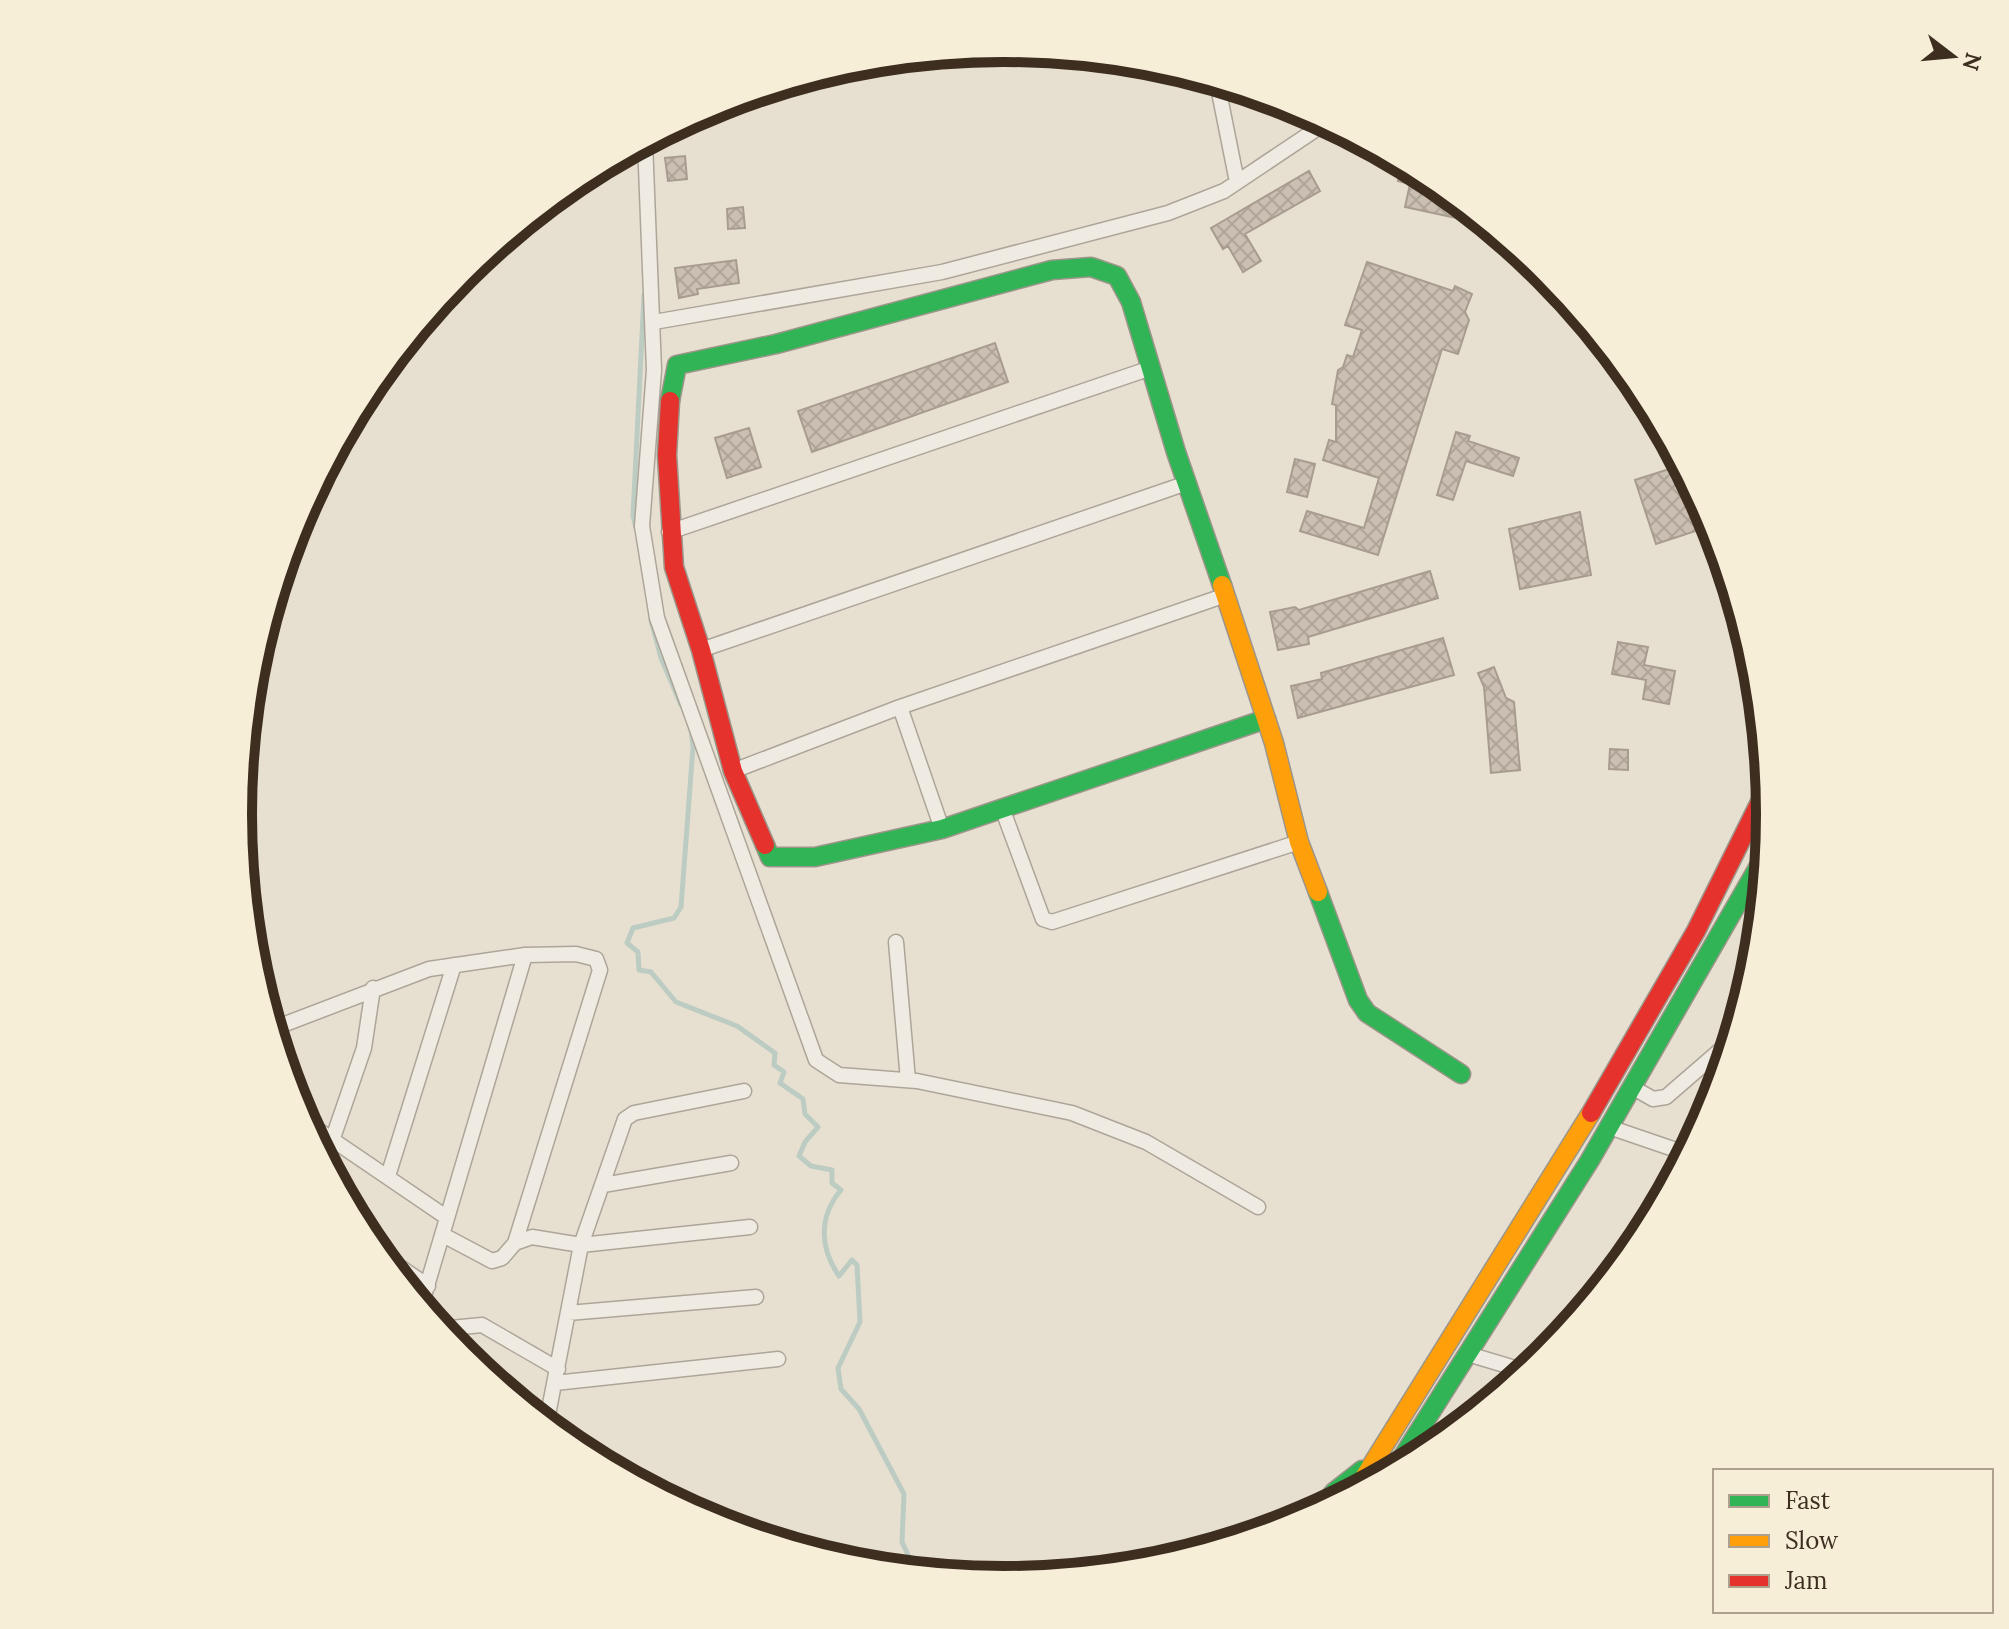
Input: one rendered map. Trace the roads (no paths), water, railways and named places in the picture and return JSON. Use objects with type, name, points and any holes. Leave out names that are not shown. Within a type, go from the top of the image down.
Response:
[{"type":"street","points":[[1219,94],[1237,182]]},
{"type":"street","points":[[654,322],[942,272],[1168,213],[1237,182],[1315,130]]},
{"type":"street","points":[[646,154],[654,370],[642,526],[657,618],[816,1060],[839,1075],[908,1080],[993,1094],[1116,1128],[1258,1207]]},
{"type":"street","points":[[1266,719],[942,829],[815,857],[770,857],[733,771],[701,650],[674,567],[669,532],[669,409],[677,365],[776,344],[1072,267],[1104,269],[1117,276],[1131,302],[1187,483],[1266,719],[1299,842],[1358,1000],[1367,1013],[1461,1074]]},
{"type":"street","points":[[669,532],[1151,368]]},
{"type":"street","points":[[701,650],[1187,483]]},
{"type":"street","points":[[733,771],[900,707],[1226,595]]},
{"type":"street","points":[[900,707],[942,829]]},
{"type":"street","points":[[1002,808],[1043,919],[1052,922],[1299,842]]},
{"type":"street","points":[[1367,1473],[1672,979],[1733,864],[1757,811]]},
{"type":"street","points":[[1733,864],[1755,863]]},
{"type":"street","points":[[1407,1450],[1590,1160],[1754,881]]},
{"type":"street","points":[[896,942],[908,1080]]},
{"type":"street","points":[[283,1025],[429,969],[525,955],[576,954],[596,959],[600,970],[515,1243],[502,1258],[492,1261],[443,1235]]},
{"type":"street","points":[[425,1294],[525,955]]},
{"type":"street","points":[[388,1176],[454,965]]},
{"type":"street","points":[[333,1138],[364,1048],[373,988]]},
{"type":"street","points":[[1632,1087],[1653,1099],[1666,1097],[1718,1052]]},
{"type":"street","points":[[549,1413],[581,1245],[629,1114],[744,1091]]},
{"type":"street","points":[[1609,1127],[1677,1150]]},
{"type":"street","points":[[323,1132],[446,1217]]},
{"type":"street","points":[[1571,1146],[1590,1160]]},
{"type":"street","points":[[603,1185],[731,1163]]},
{"type":"street","points":[[515,1243],[532,1237],[581,1245],[750,1227]]},
{"type":"street","points":[[407,1272],[428,1286]]},
{"type":"street","points":[[568,1313],[756,1297]]},
{"type":"street","points":[[454,1328],[482,1325],[557,1376],[778,1359]]},
{"type":"street","points":[[1468,1354],[1514,1368]]},
{"type":"street","points":[[1339,1488],[1378,1456]]},
{"type":"waterway","points":[[636,528],[633,516],[644,295]]},
{"type":"waterway","points":[[651,620],[661,658],[681,705]]},
{"type":"waterway","points":[[691,729],[693,747],[681,907],[674,918],[633,928],[627,943],[638,952],[639,970],[651,972],[676,1002],[737,1026],[775,1053],[774,1065],[784,1072],[780,1083],[803,1099],[805,1114],[818,1127],[805,1142],[799,1156],[811,1166],[832,1170],[832,1183],[841,1190],[825,1221],[825,1243],[839,1276],[852,1260],[857,1265],[860,1322],[838,1368],[841,1389],[859,1409],[904,1494],[902,1542],[910,1561]]}]
